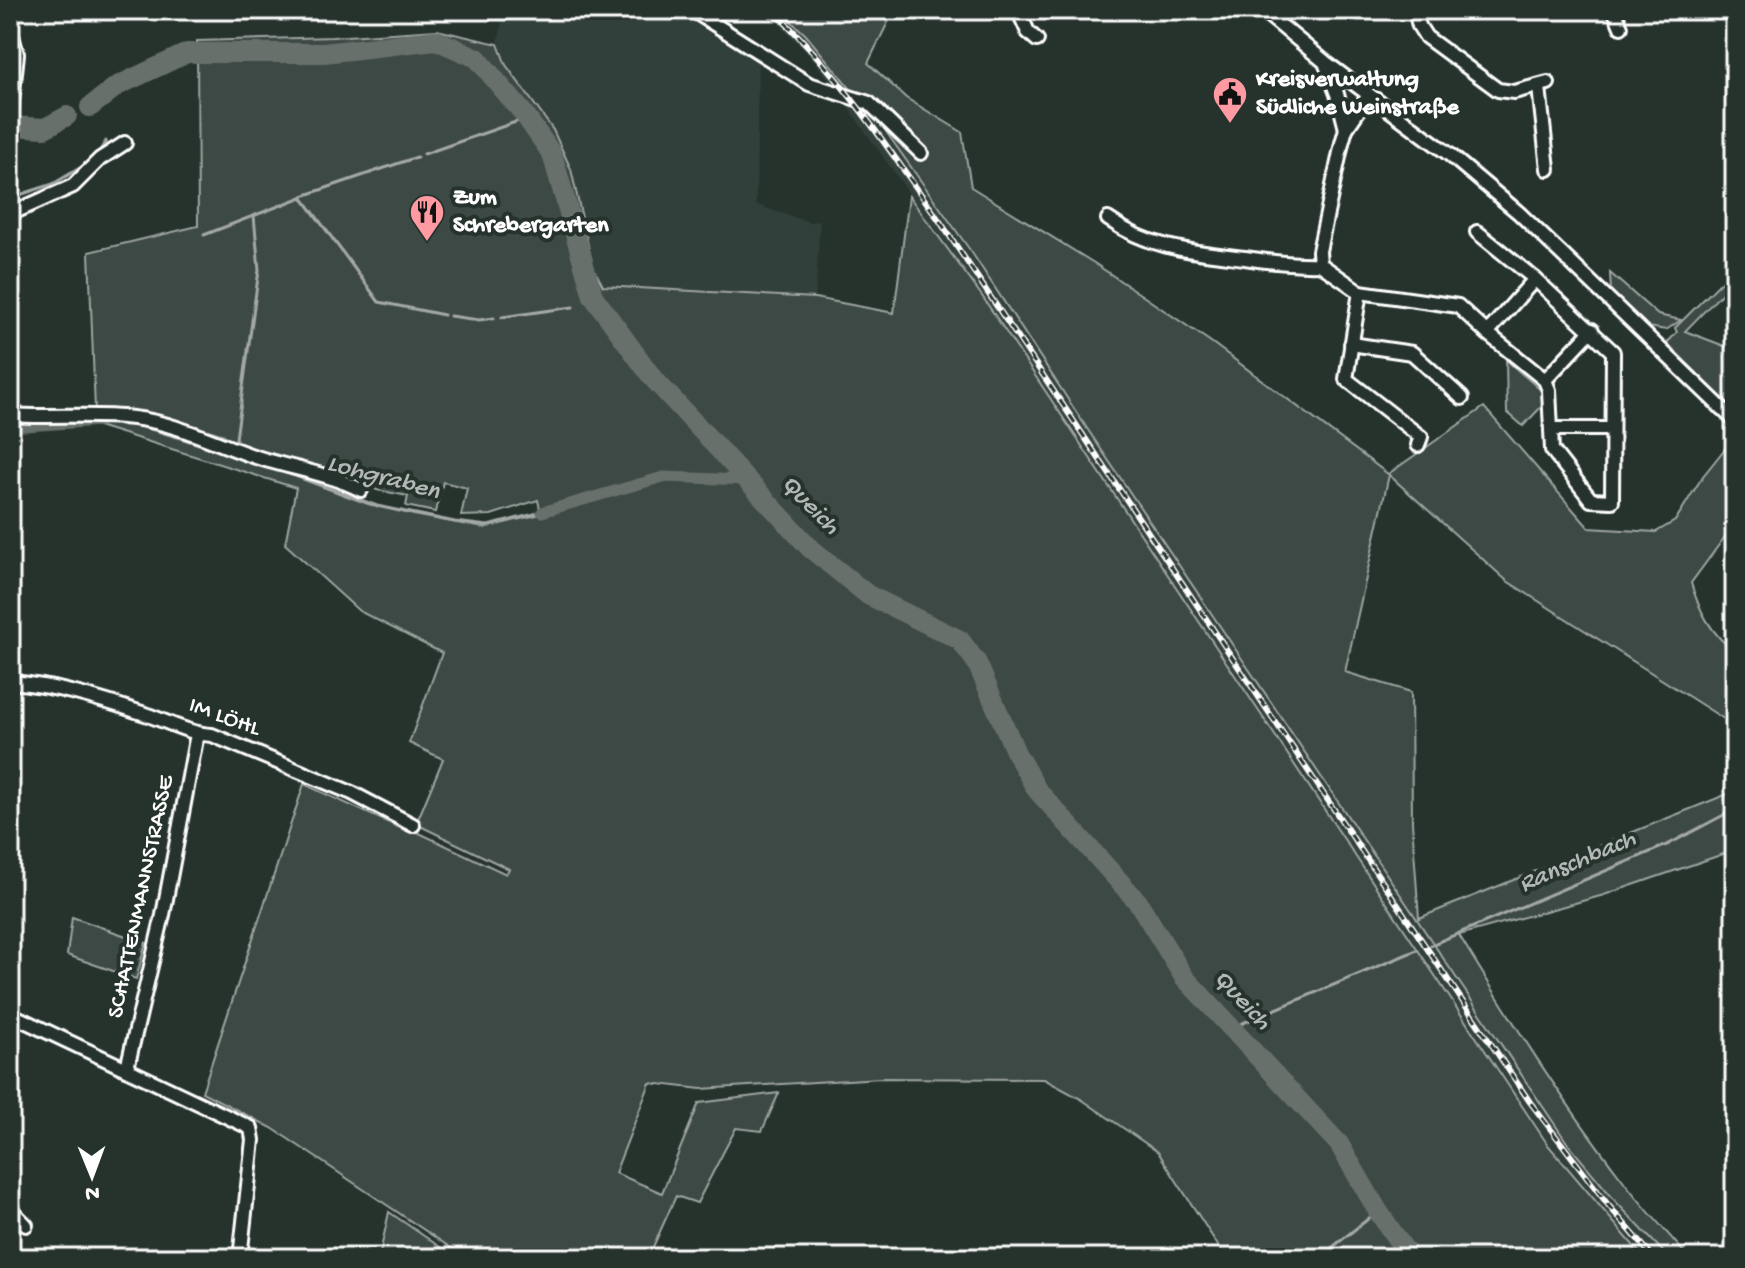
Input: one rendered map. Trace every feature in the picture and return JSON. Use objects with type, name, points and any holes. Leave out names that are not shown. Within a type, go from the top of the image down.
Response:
[{"type":"street","points":[[692,10],[809,84],[869,103],[921,153]]},
{"type":"street","points":[[1018,10],[1028,32],[1037,40]]},
{"type":"street","points":[[1262,10],[1490,188],[1735,421]]},
{"type":"street","points":[[1415,10],[1423,34],[1492,87],[1514,92],[1544,85],[1548,169]]},
{"type":"street","points":[[1614,10],[1621,27]]},
{"type":"street","points":[[10,29],[17,54],[11,112]]},
{"type":"street","points":[[1325,62],[1346,129]]},
{"type":"street","points":[[1320,264],[1319,251],[1346,129],[1369,95]]},
{"type":"street","points":[[10,214],[73,186],[100,159],[125,143]]},
{"type":"street","points":[[1108,219],[1145,240],[1180,250],[1292,265],[1320,264],[1360,292],[1458,306],[1545,380],[1549,390],[1552,450],[1591,500],[1612,501],[1613,352],[1535,279],[1477,232]]},
{"type":"street","points":[[1487,333],[1535,279]]},
{"type":"street","points":[[1360,292],[1346,379],[1421,437],[1418,445]]},
{"type":"street","points":[[1545,380],[1592,330]]},
{"type":"street","points":[[1351,344],[1412,353],[1462,398]]},
{"type":"street","points":[[10,415],[132,418],[180,427],[250,455],[332,476],[361,490]]},
{"type":"street","points":[[1551,429],[1612,429]]},
{"type":"street","name":"IM LÖHL","points":[[10,682],[36,684],[123,707],[197,734],[212,735],[352,793],[413,825]]},
{"type":"street","name":"SCHATTENMANNSTRASSE","points":[[127,1068],[160,930],[197,734]]},
{"type":"street","points":[[10,1014],[252,1129],[240,1258]]},
{"type":"street","points":[[10,1209],[26,1225]]},
{"type":"shaded area","points":[[504,10],[692,10],[758,51],[756,205],[809,222],[820,221],[815,298],[603,286],[593,267],[571,169],[553,130],[506,65],[498,44]]},
{"type":"shaded area","points":[[765,10],[779,10],[806,35],[854,93],[835,88],[815,61]]},
{"type":"shaded area","points":[[779,10],[894,10],[868,63],[906,98],[962,132],[971,187],[1094,263],[1211,342],[1388,474],[1484,407],[1589,528],[1656,532],[1675,521],[1703,476],[1735,436],[1735,523],[1691,583],[1707,621],[1735,652],[1735,726],[1507,581],[1389,475],[1345,672],[1411,692],[1412,822],[1419,918],[1735,791],[1735,850],[1604,895],[1459,935],[1578,1120],[1630,1189],[1689,1258],[1669,1258],[1617,1203],[1568,1144],[972,253],[864,101],[806,35]]},
{"type":"shaded area","points":[[437,30],[498,44],[506,65],[553,130],[571,169],[593,267],[603,286],[815,298],[894,313],[909,196],[982,296],[1548,1145],[1644,1258],[1226,1258],[1158,1152],[1081,1099],[1044,1079],[881,1078],[701,1089],[650,1083],[615,1173],[662,1193],[699,1103],[779,1093],[762,1131],[736,1128],[697,1203],[676,1196],[648,1258],[466,1258],[272,1128],[202,1092],[304,784],[506,874],[509,869],[416,824],[443,759],[409,743],[442,653],[359,611],[285,544],[296,488],[95,425],[95,420],[132,424],[294,476],[368,504],[414,515],[484,528],[541,514],[538,500],[491,515],[461,516],[467,488],[443,482],[435,512],[406,506],[408,496],[377,490],[361,482],[360,486],[237,448],[224,435],[192,425],[95,411],[89,252],[198,226],[197,41]]},
{"type":"shaded area","points":[[847,106],[863,106],[925,186],[1568,1144],[1617,1203],[1669,1258],[1644,1258],[1548,1145],[982,296]]},
{"type":"shaded area","points":[[1610,273],[1658,315],[1681,320],[1666,330],[1648,327],[1611,291]]},
{"type":"shaded area","points":[[1735,273],[1735,285],[1727,288],[1685,331],[1735,350],[1735,411],[1667,343],[1677,332],[1675,328],[1721,282]]},
{"type":"shaded area","points":[[1506,360],[1543,392],[1543,405],[1523,426],[1507,412]]},
{"type":"shaded area","points":[[72,917],[146,943],[136,979],[67,955]]},
{"type":"shaded area","points":[[389,1212],[456,1258],[379,1258]]},
{"type":"waterway","name":"Queich","points":[[90,107],[117,86],[187,53],[324,53],[436,40],[477,58],[524,114],[552,154],[593,296],[652,377],[810,548],[868,595],[960,640],[977,663],[1016,753],[1037,790],[1138,902],[1184,977],[1339,1144],[1410,1258]]},
{"type":"waterway","name":"Queich","points":[[10,126],[45,128],[67,116]]},
{"type":"waterway","points":[[424,154],[527,118]]},
{"type":"waterway","points":[[97,155],[106,141]]},
{"type":"waterway","points":[[303,196],[417,157]]},
{"type":"waterway","points":[[10,198],[53,184],[88,163]]},
{"type":"waterway","points":[[204,235],[302,197],[379,302],[444,315]]},
{"type":"waterway","points":[[235,446],[259,270],[254,216]]},
{"type":"waterway","points":[[502,317],[573,307]]},
{"type":"waterway","points":[[450,316],[479,320],[494,318]]},
{"type":"waterway","name":"Lohgraben","points":[[10,427],[101,421]]},
{"type":"waterway","name":"Lohgraben","points":[[141,425],[228,453]]},
{"type":"waterway","name":"Lohgraben","points":[[277,469],[377,506],[455,522],[488,526],[542,512]]},
{"type":"waterway","name":"Lohgraben","points":[[542,512],[663,477],[748,480]]},
{"type":"waterway","name":"Ranschbach","points":[[1431,945],[1669,844],[1735,809]]},
{"type":"waterway","name":"Ranschbach","points":[[1231,1028],[1417,950]]},
{"type":"waterway","points":[[1319,1258],[1378,1211]]},
{"type":"railway","points":[[772,10],[819,58],[861,110],[939,220],[1530,1102],[1609,1206],[1654,1258]]},
{"type":"place","name":"Kreisverwaltung Südliche Weinstraße","points":[[1230,125]]},
{"type":"place","name":"Zum Schrebergarten","points":[[427,243]]}]
